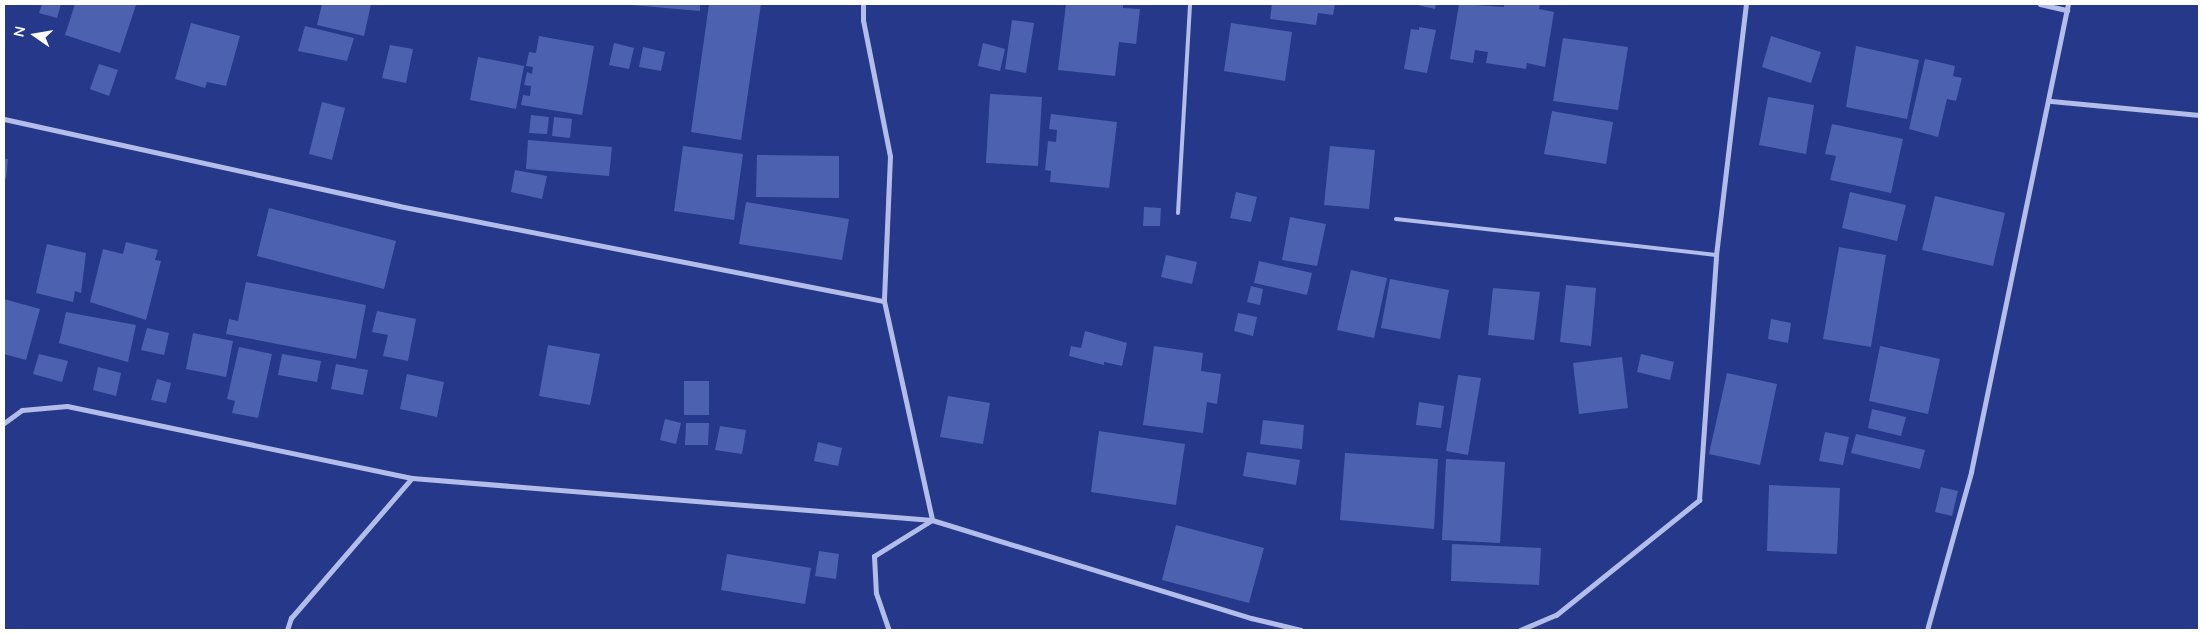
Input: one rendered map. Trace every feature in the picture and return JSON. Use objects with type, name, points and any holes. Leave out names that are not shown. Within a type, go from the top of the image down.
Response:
[{"type":"street","points":[[863,4],[863,20],[890,156],[884,301],[932,520]]},
{"type":"street","points":[[1520,630],[1556,614],[1699,500],[1716,255],[1746,4]]},
{"type":"street","points":[[1926,630],[1972,472],[2051,101],[2068,7],[2040,4]]},
{"type":"street","points":[[2051,101],[2199,115]]},
{"type":"street","points":[[4,119],[399,206],[884,301]]},
{"type":"street","points":[[4,423],[22,410],[67,406],[412,478],[932,520],[1252,618],[1301,630]]},
{"type":"street","points":[[287,630],[291,618],[412,478]]},
{"type":"street","points":[[888,630],[876,593],[874,556],[932,520]]},
{"type":"lane","points":[[1178,213],[1190,4]]},
{"type":"lane","points":[[1396,219],[1716,255]]},
{"type":"building","points":[[42,4],[61,4],[57,18],[39,13]]},
{"type":"building","points":[[75,4],[136,5],[120,53],[65,35]]},
{"type":"building","points":[[322,4],[371,4],[364,36],[317,25]]},
{"type":"building","points":[[620,4],[700,4],[700,11]]},
{"type":"building","points":[[709,4],[761,4],[741,140],[691,132]]},
{"type":"building","points":[[1066,4],[1123,4],[1123,8],[1140,9],[1136,44],[1119,42],[1115,76],[1058,70]]},
{"type":"building","points":[[1272,4],[1335,4],[1333,15],[1318,13],[1316,25],[1270,19]]},
{"type":"building","points":[[1413,4],[1436,4],[1435,9]]},
{"type":"building","points":[[1459,4],[1504,7],[1504,4],[1540,4],[1539,9],[1554,12],[1545,67],[1527,63],[1526,69],[1486,63],[1488,52],[1475,50],[1473,63],[1450,59]]},
{"type":"building","points":[[1012,20],[1034,23],[1026,73],[1005,69]]},
{"type":"building","points":[[191,23],[240,36],[226,86],[207,82],[205,88],[175,79]]},
{"type":"building","points":[[1231,23],[1292,32],[1285,81],[1224,71]]},
{"type":"building","points":[[305,26],[354,38],[347,61],[298,51]]},
{"type":"building","points":[[1419,27],[1436,30],[1427,73],[1404,69],[1411,29],[1419,30]]},
{"type":"building","points":[[539,36],[594,46],[582,115],[521,105],[523,95],[530,96],[531,86],[524,85],[527,72],[532,74],[533,67],[526,66],[529,52],[536,53]]},
{"type":"building","points":[[1771,36],[1821,52],[1811,83],[1762,67]]},
{"type":"building","points":[[1563,38],[1628,47],[1618,110],[1553,101]]},
{"type":"building","points":[[614,43],[634,48],[629,69],[609,65]]},
{"type":"building","points":[[983,43],[1005,49],[1000,71],[978,66]]},
{"type":"building","points":[[390,45],[413,49],[406,83],[382,78]]},
{"type":"building","points":[[1856,46],[1919,60],[1907,119],[1846,107]]},
{"type":"building","points":[[643,47],[665,52],[661,71],[639,67]]},
{"type":"building","points":[[478,57],[524,66],[516,109],[470,100]]},
{"type":"building","points":[[1925,59],[1955,66],[1953,76],[1962,78],[1956,101],[1947,99],[1938,137],[1909,129]]},
{"type":"building","points":[[99,64],[118,70],[109,96],[90,89]]},
{"type":"building","points":[[990,94],[1042,97],[1038,166],[986,163]]},
{"type":"building","points":[[1768,97],[1814,105],[1806,154],[1759,145]]},
{"type":"building","points":[[322,102],[345,108],[332,160],[309,154]]},
{"type":"building","points":[[1552,111],[1613,122],[1606,164],[1544,154]]},
{"type":"building","points":[[1051,114],[1117,122],[1109,188],[1050,182],[1051,171],[1045,170],[1048,141],[1056,142],[1057,130],[1049,129]]},
{"type":"building","points":[[531,115],[549,117],[547,134],[529,133]]},
{"type":"building","points":[[554,117],[572,119],[570,138],[552,136]]},
{"type":"building","points":[[1832,124],[1903,139],[1891,193],[1830,180],[1836,156],[1825,154]]},
{"type":"building","points":[[528,140],[612,147],[609,176],[526,169]]},
{"type":"building","points":[[683,146],[743,154],[734,220],[674,211]]},
{"type":"building","points":[[1330,146],[1375,150],[1369,209],[1324,205]]},
{"type":"building","points":[[757,155],[839,156],[839,198],[756,197]]},
{"type":"building","points":[[4,159],[8,159],[6,179],[4,178]]},
{"type":"building","points":[[515,170],[547,176],[542,199],[511,192]]},
{"type":"building","points":[[1236,192],[1257,197],[1251,222],[1230,218]]},
{"type":"building","points":[[1850,192],[1906,205],[1897,241],[1842,228]]},
{"type":"building","points":[[1935,196],[2005,213],[1993,266],[1922,250]]},
{"type":"building","points":[[746,202],[849,219],[842,260],[739,244]]},
{"type":"building","points":[[1144,207],[1161,208],[1160,226],[1143,226]]},
{"type":"building","points":[[269,208],[396,241],[384,289],[257,256]]},
{"type":"building","points":[[1290,217],[1326,224],[1317,266],[1282,260]]},
{"type":"building","points":[[126,242],[158,250],[155,260],[161,261],[146,320],[90,302],[103,249],[123,254]]},
{"type":"building","points":[[47,244],[86,253],[81,293],[75,291],[73,302],[36,293]]},
{"type":"building","points":[[1839,247],[1886,255],[1871,347],[1823,339]]},
{"type":"building","points":[[1166,255],[1197,262],[1192,284],[1161,277]]},
{"type":"building","points":[[1259,261],[1312,273],[1307,295],[1254,283]]},
{"type":"building","points":[[1351,270],[1387,278],[1374,338],[1337,330]]},
{"type":"building","points":[[1390,279],[1449,290],[1440,339],[1381,328]]},
{"type":"building","points":[[246,282],[366,305],[356,359],[226,334],[229,319],[238,321]]},
{"type":"building","points":[[1566,285],[1596,288],[1591,346],[1560,342]]},
{"type":"building","points":[[1251,286],[1263,289],[1260,305],[1247,302]]},
{"type":"building","points":[[1493,288],[1540,292],[1534,340],[1488,335]]},
{"type":"building","points":[[4,299],[40,309],[26,360],[4,354]]},
{"type":"building","points":[[377,311],[416,319],[408,361],[383,356],[388,335],[372,332]]},
{"type":"building","points":[[66,312],[136,325],[128,362],[59,343]]},
{"type":"building","points":[[1238,313],[1257,317],[1253,336],[1234,331]]},
{"type":"building","points":[[1771,319],[1791,323],[1788,343],[1768,339]]},
{"type":"building","points":[[147,328],[169,333],[164,355],[141,350]]},
{"type":"building","points":[[1085,331],[1127,343],[1122,366],[1104,362],[1104,365],[1069,356],[1071,346],[1081,348]]},
{"type":"building","points":[[193,333],[233,341],[226,377],[186,369]]},
{"type":"building","points":[[548,345],[600,354],[590,405],[539,396]]},
{"type":"building","points":[[1154,346],[1203,353],[1201,371],[1221,374],[1217,404],[1207,402],[1203,433],[1143,425]]},
{"type":"building","points":[[1880,346],[1940,359],[1928,414],[1869,401]]},
{"type":"building","points":[[239,347],[272,354],[258,418],[232,413],[235,401],[227,399]]},
{"type":"building","points":[[39,354],[68,361],[62,382],[33,374]]},
{"type":"building","points":[[282,354],[321,361],[317,382],[278,375]]},
{"type":"building","points":[[1641,354],[1674,362],[1670,380],[1637,372]]},
{"type":"building","points":[[1622,357],[1628,408],[1579,414],[1573,363]]},
{"type":"building","points":[[336,364],[368,370],[363,395],[331,389]]},
{"type":"building","points":[[98,367],[121,373],[116,396],[93,390]]},
{"type":"building","points":[[1727,373],[1777,384],[1760,465],[1709,454]]},
{"type":"building","points":[[407,374],[444,382],[437,417],[400,409]]},
{"type":"building","points":[[1458,375],[1481,378],[1468,455],[1446,451]]},
{"type":"building","points":[[157,379],[171,383],[166,403],[151,400]]},
{"type":"building","points":[[684,381],[709,381],[709,415],[684,415]]},
{"type":"building","points":[[948,396],[990,403],[983,444],[940,437]]},
{"type":"building","points":[[1419,402],[1444,406],[1441,428],[1416,425]]},
{"type":"building","points":[[1872,409],[1906,417],[1901,436],[1868,428]]},
{"type":"building","points":[[665,419],[681,423],[676,444],[660,440]]},
{"type":"building","points":[[1263,420],[1304,425],[1302,449],[1260,444]]},
{"type":"building","points":[[686,423],[709,423],[708,445],[685,445]]},
{"type":"building","points":[[720,426],[746,430],[742,454],[715,450]]},
{"type":"building","points":[[1099,431],[1185,444],[1176,505],[1091,492]]},
{"type":"building","points":[[1825,432],[1849,437],[1843,465],[1819,461]]},
{"type":"building","points":[[1856,434],[1925,450],[1920,469],[1851,453]]},
{"type":"building","points":[[818,442],[842,448],[838,466],[814,461]]},
{"type":"building","points":[[1247,452],[1300,460],[1296,485],[1243,476]]},
{"type":"building","points":[[1345,453],[1438,459],[1434,529],[1340,520]]},
{"type":"building","points":[[1446,459],[1505,462],[1500,543],[1442,540]]},
{"type":"building","points":[[1769,485],[1840,488],[1837,554],[1767,551]]},
{"type":"building","points":[[1941,487],[1958,491],[1952,516],[1935,512]]},
{"type":"building","points":[[1176,525],[1264,548],[1249,603],[1162,580]]},
{"type":"building","points":[[1452,544],[1541,548],[1539,585],[1451,581]]},
{"type":"building","points":[[819,551],[839,554],[836,579],[815,576]]},
{"type":"building","points":[[727,554],[811,568],[805,604],[721,590]]}]
